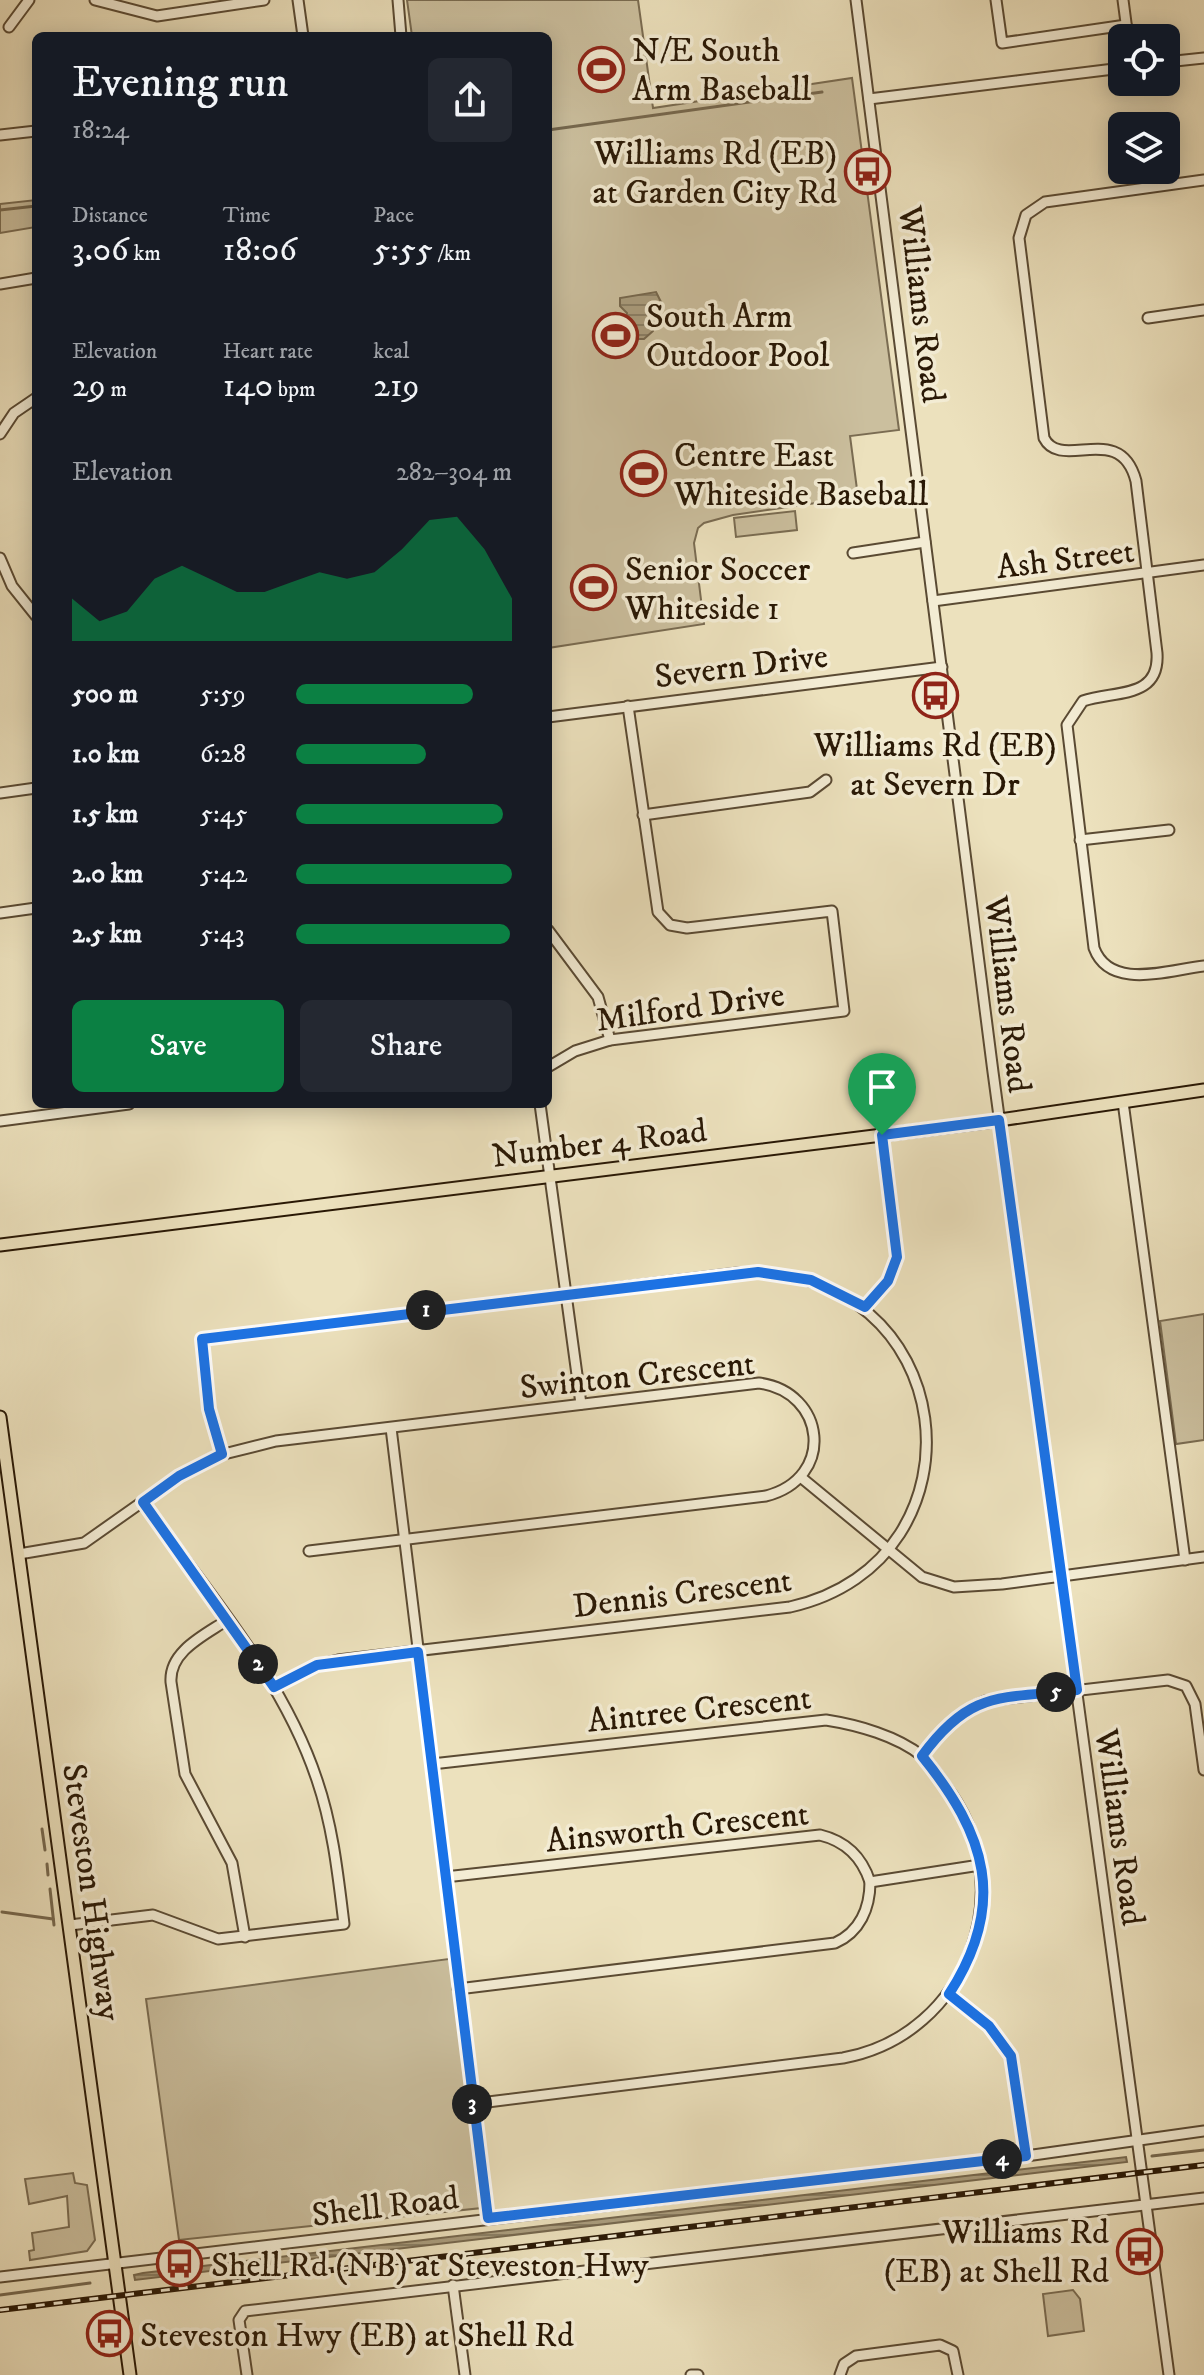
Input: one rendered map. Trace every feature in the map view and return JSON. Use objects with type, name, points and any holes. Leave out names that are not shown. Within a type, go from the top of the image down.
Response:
[{"type":"main road","name":"Number 4 Road","points":[[0,1245],[999,1120],[1204,1090]]},
{"type":"main road","name":"Steveston Highway","points":[[0,1417],[130,2375]]},
{"type":"street","points":[[9,27],[29,0]]},
{"type":"street","points":[[95,0],[157,16],[264,0]]},
{"type":"street","points":[[298,0],[302,32]]},
{"type":"street","points":[[398,0],[401,32]]},
{"type":"street","name":"Williams Road","points":[[856,0],[999,1120],[1169,2375]]},
{"type":"street","points":[[996,0],[1002,43],[1108,28]]},
{"type":"street","points":[[1123,0],[1126,24]]},
{"type":"street","points":[[1180,61],[1204,58]]},
{"type":"street","points":[[869,99],[1108,70]]},
{"type":"street","points":[[0,135],[32,131]]},
{"type":"street","points":[[1204,180],[1052,200],[1026,215],[1019,231],[1044,438],[1057,449],[1111,450],[1129,464],[1136,481],[1158,661],[1152,680],[1139,690],[1083,701],[1067,725],[1097,956],[1105,966],[1126,975],[1204,966]]},
{"type":"street","points":[[0,284],[32,279]]},
{"type":"street","points":[[1148,318],[1204,310]]},
{"type":"street","points":[[0,434],[2,421],[32,401]]},
{"type":"street","points":[[853,553],[925,542]]},
{"type":"street","points":[[0,558],[12,586],[32,611]]},
{"type":"street","name":"Ash Street","points":[[933,601],[1204,565]]},
{"type":"street","name":"Severn Drive","points":[[552,716],[942,667]]},
{"type":"street","points":[[628,706],[643,815],[810,792],[826,780]]},
{"type":"street","points":[[0,793],[32,789]]},
{"type":"street","name":"Milford Drive","points":[[552,1065],[575,1051],[610,1040],[844,1011],[832,911],[687,928],[670,925],[656,904],[643,815]]},
{"type":"street","points":[[1080,840],[1169,830]]},
{"type":"street","points":[[0,913],[32,909]]},
{"type":"street","points":[[552,935],[598,997],[610,1040]]},
{"type":"street","points":[[1123,1102],[1185,1560]]},
{"type":"street","points":[[0,1121],[66,1108]]},
{"type":"street","points":[[541,1108],[581,1404]]},
{"type":"street","points":[[865,1307],[888,1281],[897,1257],[882,1135]]},
{"type":"street","name":"Dennis Crescent","points":[[222,1454],[209,1409],[202,1339],[568,1293],[773,1272],[811,1280],[865,1307],[893,1340],[911,1369],[921,1394],[927,1428],[925,1468],[919,1490],[889,1550],[847,1585],[826,1597],[790,1607],[317,1665],[274,1687]]},
{"type":"street","name":"Swinton Crescent","points":[[19,1554],[84,1543],[179,1476],[222,1454],[276,1441],[770,1384],[800,1402],[809,1418],[813,1449],[803,1479]]},
{"type":"street","points":[[391,1428],[488,2218]]},
{"type":"street","points":[[309,1551],[766,1496],[789,1489],[803,1479],[922,1577],[944,1586],[1002,1584],[1204,1557]]},
{"type":"street","points":[[70,1925],[153,1915],[205,1936],[245,1937],[344,1924],[336,1860],[318,1782],[274,1687],[143,1502]]},
{"type":"street","points":[[227,1620],[180,1655],[172,1666],[171,1682],[185,1774],[232,1863],[245,1937]]},
{"type":"street","points":[[922,1756],[946,1724],[966,1708],[985,1701],[1168,1680],[1186,1686],[1195,1704],[1204,1770]]},
{"type":"street","name":"Aintree Crescent","points":[[432,1764],[826,1720],[877,1733],[922,1756],[967,1819],[980,1865],[984,1895],[977,1937],[968,1962],[949,1994],[909,2031],[881,2048],[853,2057],[472,2104]]},
{"type":"street","name":"Ainsworth Crescent","points":[[445,1877],[820,1835],[841,1842],[853,1852],[870,1882]]},
{"type":"street","points":[[458,1989],[828,1945],[847,1936],[858,1924],[866,1909],[870,1882],[980,1865]]},
{"type":"street","points":[[949,1994],[996,2033],[1011,2056],[1026,2156]]},
{"type":"street","name":"Shell Road","points":[[0,2277],[1026,2156],[1204,2131]]},
{"type":"street","points":[[247,2375],[240,2313],[453,2285],[1204,2198]]},
{"type":"street","points":[[453,2285],[465,2375]]},
{"type":"street","points":[[840,2375],[844,2364],[856,2356],[940,2345],[953,2351],[958,2375]]},
{"type":"street","points":[[691,2375],[698,2375]]},
{"type":"shaded area","points":[[407,0],[638,0],[653,108],[852,78],[899,430],[850,436],[858,497],[733,515],[704,523],[698,528],[694,543],[704,624],[552,647],[552,32],[411,32]]},
{"type":"shaded area","points":[[32,200],[32,228],[0,233],[0,204]]},
{"type":"shaded area","points":[[656,292],[663,306],[655,311],[653,331],[644,339],[632,339],[623,328],[627,313],[620,306],[620,298]]},
{"type":"shaded area","points":[[795,511],[797,530],[736,537],[734,518]]},
{"type":"shaded area","points":[[1204,1314],[1204,1440],[1176,1444],[1160,1321]]},
{"type":"shaded area","points":[[456,1958],[491,2207],[179,2240],[146,1999]]},
{"type":"shaded area","points":[[1126,2157],[1127,2162],[135,2280],[134,2275],[143,2273]]},
{"type":"shaded area","points":[[73,2173],[75,2183],[87,2185],[95,2240],[87,2251],[30,2260],[29,2251],[34,2250],[32,2233],[69,2227],[67,2196],[29,2204],[25,2179]]},
{"type":"shaded area","points":[[1073,2290],[1080,2299],[1084,2331],[1048,2336],[1043,2294]]},
{"type":"waterway","points":[[552,129],[822,92]]},
{"type":"waterway","points":[[0,210],[32,206]]},
{"type":"waterway","points":[[42,1829],[45,1850]]},
{"type":"waterway","points":[[47,1864],[48,1875]]},
{"type":"waterway","points":[[50,1889],[54,1925]]},
{"type":"waterway","points":[[2,1912],[53,1919]]},
{"type":"waterway","points":[[1152,2156],[1204,2150]]},
{"type":"waterway","points":[[0,2295],[90,2283]]},
{"type":"railway","points":[[0,2310],[1204,2165]]},
{"type":"place","name":"N/E South Arm Baseball","points":[[601,69]]},
{"type":"place","name":"Williams Rd (EB) at Garden City Rd","points":[[868,172]]},
{"type":"place","name":"South Arm Outdoor Pool","points":[[615,335]]},
{"type":"place","name":"Centre East Whiteside Baseball","points":[[643,474]]},
{"type":"place","name":"Senior Soccer Whiteside 1","points":[[594,588]]},
{"type":"place","name":"Williams Rd (EB) at Severn Dr","points":[[935,696]]},
{"type":"place","name":"Williams Rd (EB) at Shell Rd","points":[[1140,2251]]},
{"type":"place","name":"Shell Rd (NB) at Steveston Hwy","points":[[180,2264]]},
{"type":"place","name":"Steveston Hwy (EB) at Shell Rd","points":[[109,2334]]},
{"type":"route","points":[[999,1120],[1001,1131],[1077,1690],[985,1701],[966,1708],[946,1724],[922,1756],[953,1795],[967,1819],[976,1840],[984,1895],[977,1937],[968,1962],[949,1994],[989,2026],[1011,2056],[1026,2156],[488,2218],[418,1652],[317,1665],[274,1687],[143,1502],[179,1476],[222,1454],[209,1409],[202,1339],[737,1273],[773,1272],[811,1280],[865,1307],[888,1281],[897,1257],[882,1135],[999,1120]]}]
